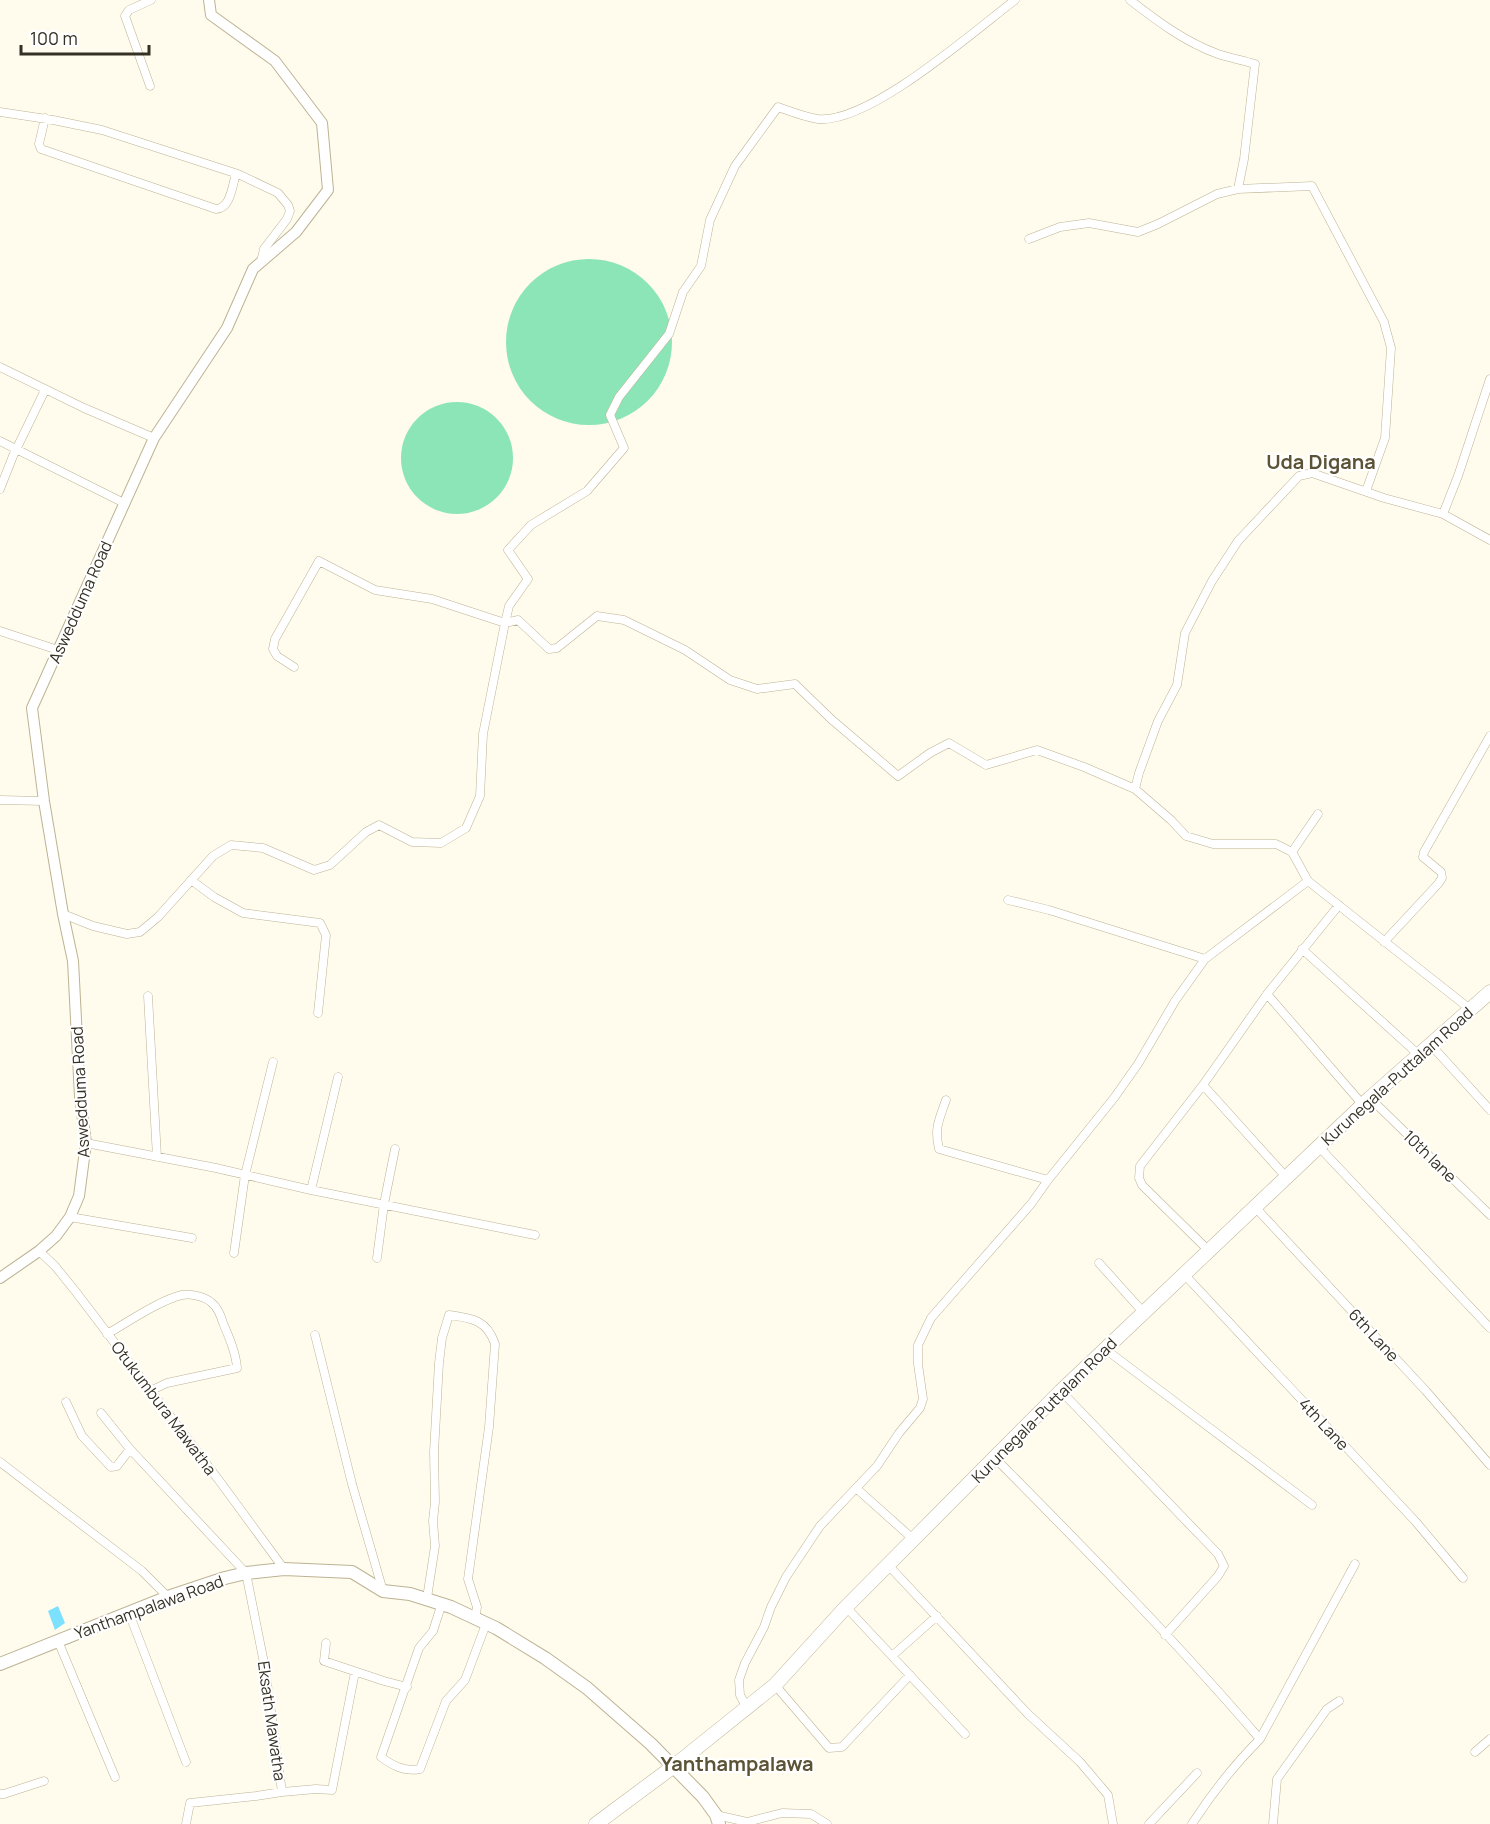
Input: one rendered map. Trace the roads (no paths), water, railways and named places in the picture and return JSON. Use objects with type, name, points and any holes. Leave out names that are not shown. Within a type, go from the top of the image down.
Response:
[{"type":"highway","name":"Kurunegala-Puttalam Road","points":[[596,1824],[674,1766],[775,1685],[846,1607],[1061,1391],[1366,1101],[1490,992]]},
{"type":"main road","name":"Yanthampalawa Road","points":[[0,1664],[168,1597],[246,1573],[284,1569],[352,1572],[382,1591],[410,1594],[442,1603],[481,1621],[545,1658],[587,1688],[651,1744],[703,1797],[718,1820]]},
{"type":"street","points":[[150,0],[129,10],[125,16],[150,86]]},
{"type":"street","name":"Aswedduma Road","points":[[0,1278],[39,1251],[56,1236],[70,1217],[79,1196],[86,1143],[80,1097],[74,961],[63,915],[44,801],[32,708],[154,438],[227,328],[253,269],[296,232],[328,190],[322,123],[275,61],[211,15],[209,0]]},
{"type":"street","points":[[63,915],[93,926],[127,934],[140,932],[158,917],[213,856],[231,845],[263,848],[314,870],[330,865],[366,832],[379,825],[412,842],[441,843],[466,828],[480,796],[483,734],[509,606],[528,579],[508,550],[531,525],[587,490],[624,448],[610,415],[619,397],[669,334],[683,292],[701,266],[710,220],[735,166],[778,107],[818,119],[849,114],[879,100],[922,72],[1015,0]]},
{"type":"street","points":[[1130,0],[1154,20],[1184,38],[1218,54],[1254,64],[1244,159],[1238,189]]},
{"type":"street","points":[[0,112],[45,118],[102,130],[236,174],[278,194],[288,205],[290,211],[287,219],[264,249],[261,262]]},
{"type":"street","points":[[45,118],[39,144],[42,150],[216,209],[221,209],[226,205],[236,174]]},
{"type":"street","points":[[1029,239],[1060,226],[1089,223],[1138,232],[1217,194],[1238,189],[1312,186],[1384,322],[1390,348],[1385,438],[1366,491]]},
{"type":"street","points":[[0,367],[84,408],[154,438]]},
{"type":"street","points":[[1443,514],[1490,380]]},
{"type":"street","points":[[0,489],[45,390]]},
{"type":"street","points":[[0,441],[122,502]]},
{"type":"street","points":[[1135,789],[1158,721],[1177,685],[1185,633],[1212,581],[1238,541],[1299,476],[1312,473],[1384,498],[1443,514],[1490,540]]},
{"type":"street","points":[[294,667],[277,656],[273,650],[275,639],[319,561],[375,590],[432,599],[505,623],[518,620],[549,649],[556,648],[597,616],[624,620],[685,650],[730,680],[757,689],[795,684],[831,720],[898,776],[930,753],[949,743],[986,765],[1036,750],[1135,789],[1186,836],[1213,844],[1276,844],[1292,852],[1308,881],[1470,1009]]},
{"type":"street","points":[[0,631],[58,650]]},
{"type":"street","points":[[1384,942],[1442,878],[1441,873],[1423,858],[1424,852],[1490,736]]},
{"type":"street","points":[[0,800],[44,801]]},
{"type":"street","points":[[1292,852],[1318,814]]},
{"type":"street","points":[[191,880],[214,897],[243,913],[320,923],[326,935],[318,1013]]},
{"type":"street","points":[[747,1708],[740,1695],[739,1680],[786,1577],[820,1526],[877,1466],[899,1433],[920,1408],[923,1400],[918,1345],[931,1318],[1031,1204],[1048,1179],[1114,1098],[1138,1064],[1175,1001],[1205,959],[1308,881]]},
{"type":"street","points":[[1008,900],[1049,910],[1205,959]]},
{"type":"street","points":[[1208,1250],[1142,1185],[1139,1178],[1140,1166],[1203,1085],[1267,994],[1339,905]]},
{"type":"street","points":[[1302,949],[1419,1055]]},
{"type":"street","name":"10th lane","points":[[1267,994],[1366,1101],[1490,1215]]},
{"type":"street","points":[[147,996],[157,1157]]},
{"type":"street","points":[[1431,1045],[1490,1110]]},
{"type":"street","points":[[234,1253],[245,1175],[273,1062]]},
{"type":"street","points":[[311,1190],[338,1077]]},
{"type":"street","points":[[1203,1085],[1287,1178]]},
{"type":"street","points":[[946,1100],[936,1135],[939,1149],[1048,1179]]},
{"type":"street","points":[[86,1143],[535,1235]]},
{"type":"street","points":[[1319,1147],[1490,1328]]},
{"type":"street","points":[[377,1258],[384,1204],[395,1149]]},
{"type":"street","name":"6th Lane","points":[[1256,1207],[1426,1391],[1490,1465]]},
{"type":"street","points":[[70,1217],[192,1238]]},
{"type":"street","name":"Otukumbura Mawatha","points":[[39,1251],[55,1266],[76,1292],[284,1569]]},
{"type":"street","points":[[1099,1263],[1143,1312]]},
{"type":"street","name":"4th Lane","points":[[1184,1273],[1416,1522],[1463,1578]]},
{"type":"street","points":[[108,1334],[148,1310],[183,1294],[194,1295],[212,1302],[226,1329],[237,1368],[167,1383],[150,1391]]},
{"type":"street","points":[[427,1598],[435,1546],[434,1440],[442,1338],[449,1315],[469,1317],[487,1327],[495,1344],[489,1427],[468,1579],[481,1621],[465,1680],[446,1701],[420,1769],[410,1771],[391,1765],[381,1757],[419,1648],[433,1631],[442,1603]]},
{"type":"street","points":[[315,1335],[352,1484],[382,1591]]},
{"type":"street","points":[[1105,1349],[1312,1504]]},
{"type":"street","points":[[1061,1391],[1218,1554],[1224,1566],[1218,1576],[1166,1635]]},
{"type":"street","points":[[66,1402],[82,1436],[111,1467],[117,1466],[130,1449]]},
{"type":"street","points":[[101,1413],[130,1449],[246,1573]]},
{"type":"street","points":[[995,1458],[1166,1635],[1260,1738]]},
{"type":"street","points":[[0,1462],[142,1571],[168,1597]]},
{"type":"street","points":[[856,1488],[913,1539]]},
{"type":"street","points":[[1192,1824],[1211,1796],[1260,1738],[1355,1564]]},
{"type":"street","points":[[889,1566],[1028,1714],[1080,1762],[1108,1795],[1113,1824]]},
{"type":"street","name":"Eksath Mawatha","points":[[186,1824],[190,1803],[282,1792],[266,1668],[246,1573]]},
{"type":"street","points":[[846,1607],[965,1734]]},
{"type":"street","points":[[129,1612],[186,1762]]},
{"type":"street","points":[[892,1656],[937,1616]]},
{"type":"street","points":[[58,1641],[115,1777]]},
{"type":"street","points":[[326,1643],[324,1661],[407,1687]]},
{"type":"street","points":[[282,1792],[332,1790],[355,1672]]},
{"type":"street","points":[[775,1685],[829,1748],[842,1747],[910,1675]]},
{"type":"street","points":[[1274,1824],[1277,1779],[1327,1709],[1340,1701]]},
{"type":"street","points":[[1475,1752],[1490,1739]]},
{"type":"street","points":[[1149,1824],[1197,1773]]},
{"type":"street","points":[[0,1794],[44,1781]]},
{"type":"street","points":[[718,1820],[747,1822],[782,1813],[811,1814],[826,1824]]},
{"type":"water","points":[[58,1606],[65,1623],[55,1630],[48,1611]]},
{"type":"district","name":"Uda Digana","points":[[1321,462]]},
{"type":"district","name":"Yanthampalawa","points":[[737,1764]]}]
